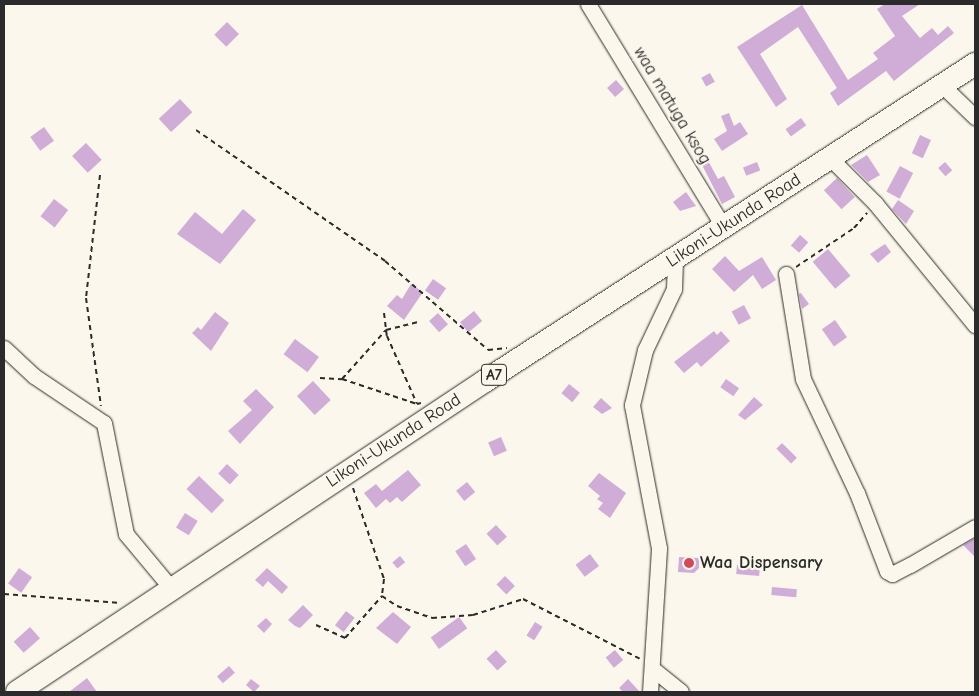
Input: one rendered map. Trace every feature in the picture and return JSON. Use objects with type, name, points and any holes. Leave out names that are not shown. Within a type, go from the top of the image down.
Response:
[{"type":"highway","name":"Likoni-Ukunda Road","points":[[17,692],[353,468],[944,86],[975,64]]},
{"type":"street","name":"waa matuga ksog","points":[[588,4],[724,228]]},
{"type":"street","points":[[944,86],[975,117]]},
{"type":"street","points":[[830,158],[875,203],[975,325]]},
{"type":"street","points":[[650,692],[653,669],[659,548],[632,405],[645,350],[674,289],[675,259]]},
{"type":"street","points":[[786,274],[803,379],[857,494],[886,571],[892,574],[975,527]]},
{"type":"street","points":[[4,348],[34,376],[104,423],[126,534],[171,588]]},
{"type":"street","points":[[653,669],[681,692]]},
{"type":"path","points":[[196,130],[385,261],[488,350],[516,347]]},
{"type":"path","points":[[100,175],[86,298],[104,423]]},
{"type":"path","points":[[786,274],[854,228],[875,203]]},
{"type":"path","points":[[384,313],[386,330],[417,404]]},
{"type":"path","points":[[342,379],[355,359],[386,330],[417,322]]},
{"type":"path","points":[[320,378],[342,379],[417,404],[425,401]]},
{"type":"path","points":[[316,625],[345,638],[382,596],[384,579],[353,490],[353,468]]},
{"type":"path","points":[[4,594],[148,606]]},
{"type":"path","points":[[382,596],[432,618],[473,615],[523,599],[624,647],[653,669]]},
{"type":"building","points":[[885,4],[920,4],[902,16],[920,38],[932,28],[938,35],[948,26],[954,33],[894,81],[886,71],[838,106],[830,93],[837,88],[798,27],[760,54],[787,99],[776,107],[737,47],[802,5],[848,80],[878,59],[873,53],[895,36],[877,9]]},
{"type":"building","points":[[227,22],[239,34],[226,47],[214,35]]},
{"type":"building","points":[[710,73],[715,82],[706,87],[701,78]]},
{"type":"building","points":[[616,80],[624,89],[615,97],[607,88]]},
{"type":"building","points":[[180,99],[192,112],[171,132],[159,119]]},
{"type":"building","points":[[729,113],[734,126],[740,122],[748,134],[722,151],[714,139],[727,131],[721,116]]},
{"type":"building","points":[[801,118],[806,125],[791,136],[786,129]]},
{"type":"building","points":[[44,127],[54,141],[40,151],[30,137]]},
{"type":"building","points":[[920,135],[931,140],[923,158],[912,153]]},
{"type":"building","points":[[86,143],[102,160],[88,173],[72,156]]},
{"type":"building","points":[[867,155],[880,175],[868,182],[851,165]]},
{"type":"building","points":[[706,157],[718,179],[724,176],[735,197],[722,204],[700,161]]},
{"type":"building","points":[[757,162],[760,170],[746,176],[743,167]]},
{"type":"building","points":[[945,162],[952,170],[945,176],[938,168]]},
{"type":"building","points":[[900,166],[913,173],[900,199],[886,192]]},
{"type":"building","points":[[837,178],[855,197],[842,209],[824,190]]},
{"type":"building","points":[[686,192],[696,206],[680,211],[673,202]]},
{"type":"building","points":[[54,199],[68,210],[55,227],[40,216]]},
{"type":"building","points":[[898,200],[914,211],[906,224],[892,209]]},
{"type":"building","points":[[243,209],[256,220],[220,264],[177,234],[195,212],[222,234]]},
{"type":"building","points":[[800,235],[808,242],[799,253],[791,246]]},
{"type":"building","points":[[885,244],[891,252],[878,263],[870,254]]},
{"type":"building","points":[[828,249],[850,276],[835,289],[813,262]]},
{"type":"building","points":[[725,256],[739,271],[762,257],[776,280],[762,289],[753,275],[734,292],[712,269]]},
{"type":"building","points":[[433,279],[446,288],[438,300],[425,290]]},
{"type":"building","points":[[411,284],[423,292],[404,320],[387,306],[397,295],[402,299]]},
{"type":"building","points":[[801,293],[809,304],[802,309],[799,294]]},
{"type":"building","points":[[744,305],[751,318],[739,325],[732,312]]},
{"type":"building","points":[[474,311],[482,321],[468,332],[460,322]]},
{"type":"building","points":[[215,312],[229,323],[211,351],[192,333],[198,327],[201,330]]},
{"type":"building","points":[[438,313],[448,324],[439,332],[429,321]]},
{"type":"building","points":[[835,320],[847,337],[834,346],[822,329]]},
{"type":"building","points":[[714,331],[717,335],[721,331],[730,341],[701,367],[697,362],[684,373],[674,362]]},
{"type":"building","points":[[295,339],[319,357],[308,372],[284,354]]},
{"type":"building","points":[[726,379],[739,388],[733,396],[720,387]]},
{"type":"building","points":[[313,381],[331,400],[315,415],[297,396]]},
{"type":"building","points":[[569,384],[580,393],[572,402],[561,393]]},
{"type":"building","points":[[256,389],[274,407],[240,444],[228,431],[252,410],[243,401]]},
{"type":"building","points":[[754,397],[763,405],[745,420],[738,415]]},
{"type":"building","points":[[601,398],[612,408],[602,414],[593,407]]},
{"type":"building","points":[[501,437],[507,451],[494,456],[488,442]]},
{"type":"building","points":[[782,443],[797,458],[791,464],[776,449]]},
{"type":"building","points":[[227,464],[239,475],[230,484],[218,474]]},
{"type":"building","points":[[408,470],[421,485],[402,502],[397,497],[390,503],[386,499],[376,508],[364,493],[376,484],[382,491]]},
{"type":"building","points":[[599,473],[626,493],[610,518],[598,509],[603,503],[597,499],[600,496],[588,486]]},
{"type":"building","points":[[199,476],[224,500],[212,513],[186,489]]},
{"type":"building","points":[[467,482],[475,492],[464,501],[456,491]]},
{"type":"building","points":[[185,513],[198,521],[189,535],[176,527]]},
{"type":"building","points":[[496,525],[507,537],[497,546],[486,534]]},
{"type":"building","points":[[975,538],[975,557],[963,545]]},
{"type":"building","points":[[466,544],[476,559],[465,566],[455,551]]},
{"type":"building","points":[[590,554],[599,566],[585,577],[576,565]]},
{"type":"building","points":[[400,556],[405,562],[397,569],[392,562]]},
{"type":"building","name":"Waa Dispensary","points":[[679,557],[699,558],[699,568],[694,573],[678,572]]},
{"type":"building","points":[[737,565],[760,567],[759,576],[736,574]]},
{"type":"building","points":[[19,568],[32,577],[21,593],[8,584]]},
{"type":"building","points":[[267,568],[288,587],[282,594],[268,581],[263,587],[255,580]]},
{"type":"building","points":[[505,576],[515,586],[506,594],[497,584]]},
{"type":"building","points":[[772,587],[797,589],[796,597],[771,595]]},
{"type":"building","points":[[303,605],[313,615],[300,628],[288,620]]},
{"type":"building","points":[[346,611],[355,618],[344,632],[335,625]]},
{"type":"building","points":[[393,612],[411,627],[397,644],[376,628]]},
{"type":"building","points":[[459,617],[467,628],[439,649],[431,638]]},
{"type":"building","points":[[266,618],[272,624],[264,633],[257,626]]},
{"type":"building","points":[[535,622],[543,627],[534,640],[527,636]]},
{"type":"building","points":[[30,627],[40,638],[24,653],[14,642]]},
{"type":"building","points":[[496,650],[507,662],[497,671],[486,659]]},
{"type":"building","points":[[615,650],[623,660],[614,668],[606,658]]},
{"type":"building","points":[[229,666],[235,673],[223,683],[217,676]]},
{"type":"building","points":[[87,678],[97,692],[69,692]]},
{"type":"building","points":[[251,679],[260,686],[254,692],[246,685]]},
{"type":"building","points":[[628,679],[640,692],[623,692],[619,688]]},
{"type":"place","name":"Waa Dispensary","points":[[689,563]]}]
